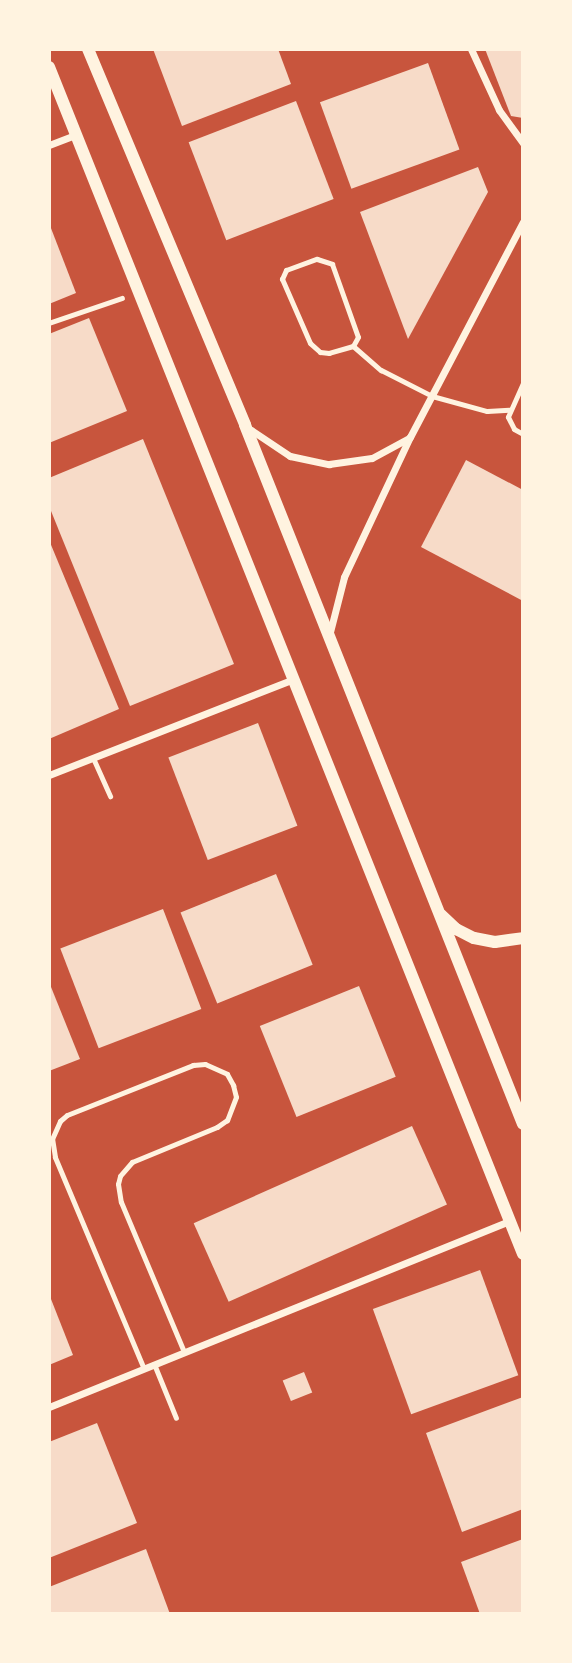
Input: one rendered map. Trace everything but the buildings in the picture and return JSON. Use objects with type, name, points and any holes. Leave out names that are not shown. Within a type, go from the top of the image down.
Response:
[{"type":"street","points":[[471,49],[499,110],[523,143]]},
{"type":"street","points":[[87,51],[245,425],[523,1124]]},
{"type":"street","points":[[49,67],[523,1254]]},
{"type":"street","points":[[49,145],[77,134]]},
{"type":"street","points":[[329,638],[344,577],[410,437],[523,222]]},
{"type":"street","points":[[245,425],[258,438],[290,456],[329,464],[372,458],[410,437]]},
{"type":"street","points":[[49,775],[294,679]]},
{"type":"street","points":[[439,913],[456,929],[474,938],[495,942],[523,937]]},
{"type":"street","points":[[49,1407],[510,1221]]},
{"type":"lane","points":[[317,259],[332,264],[357,334],[353,346],[329,353],[312,347],[283,283],[286,270],[317,259]]},
{"type":"lane","points":[[353,346],[381,370],[432,396],[487,411],[509,410]]},
{"type":"lane","points":[[523,383],[509,410],[511,423],[523,434]]},
{"type":"lane","points":[[93,758],[110,796]]},
{"type":"lane","points":[[144,1369],[55,1157],[52,1139],[60,1121],[67,1115],[193,1065],[205,1064],[227,1074],[233,1085],[236,1097],[227,1119],[217,1127],[132,1162],[120,1176],[118,1184],[121,1202],[184,1352]]},
{"type":"lane","points":[[154,1364],[176,1418]]},
{"type":"path","points":[[49,323],[139,292]]}]
